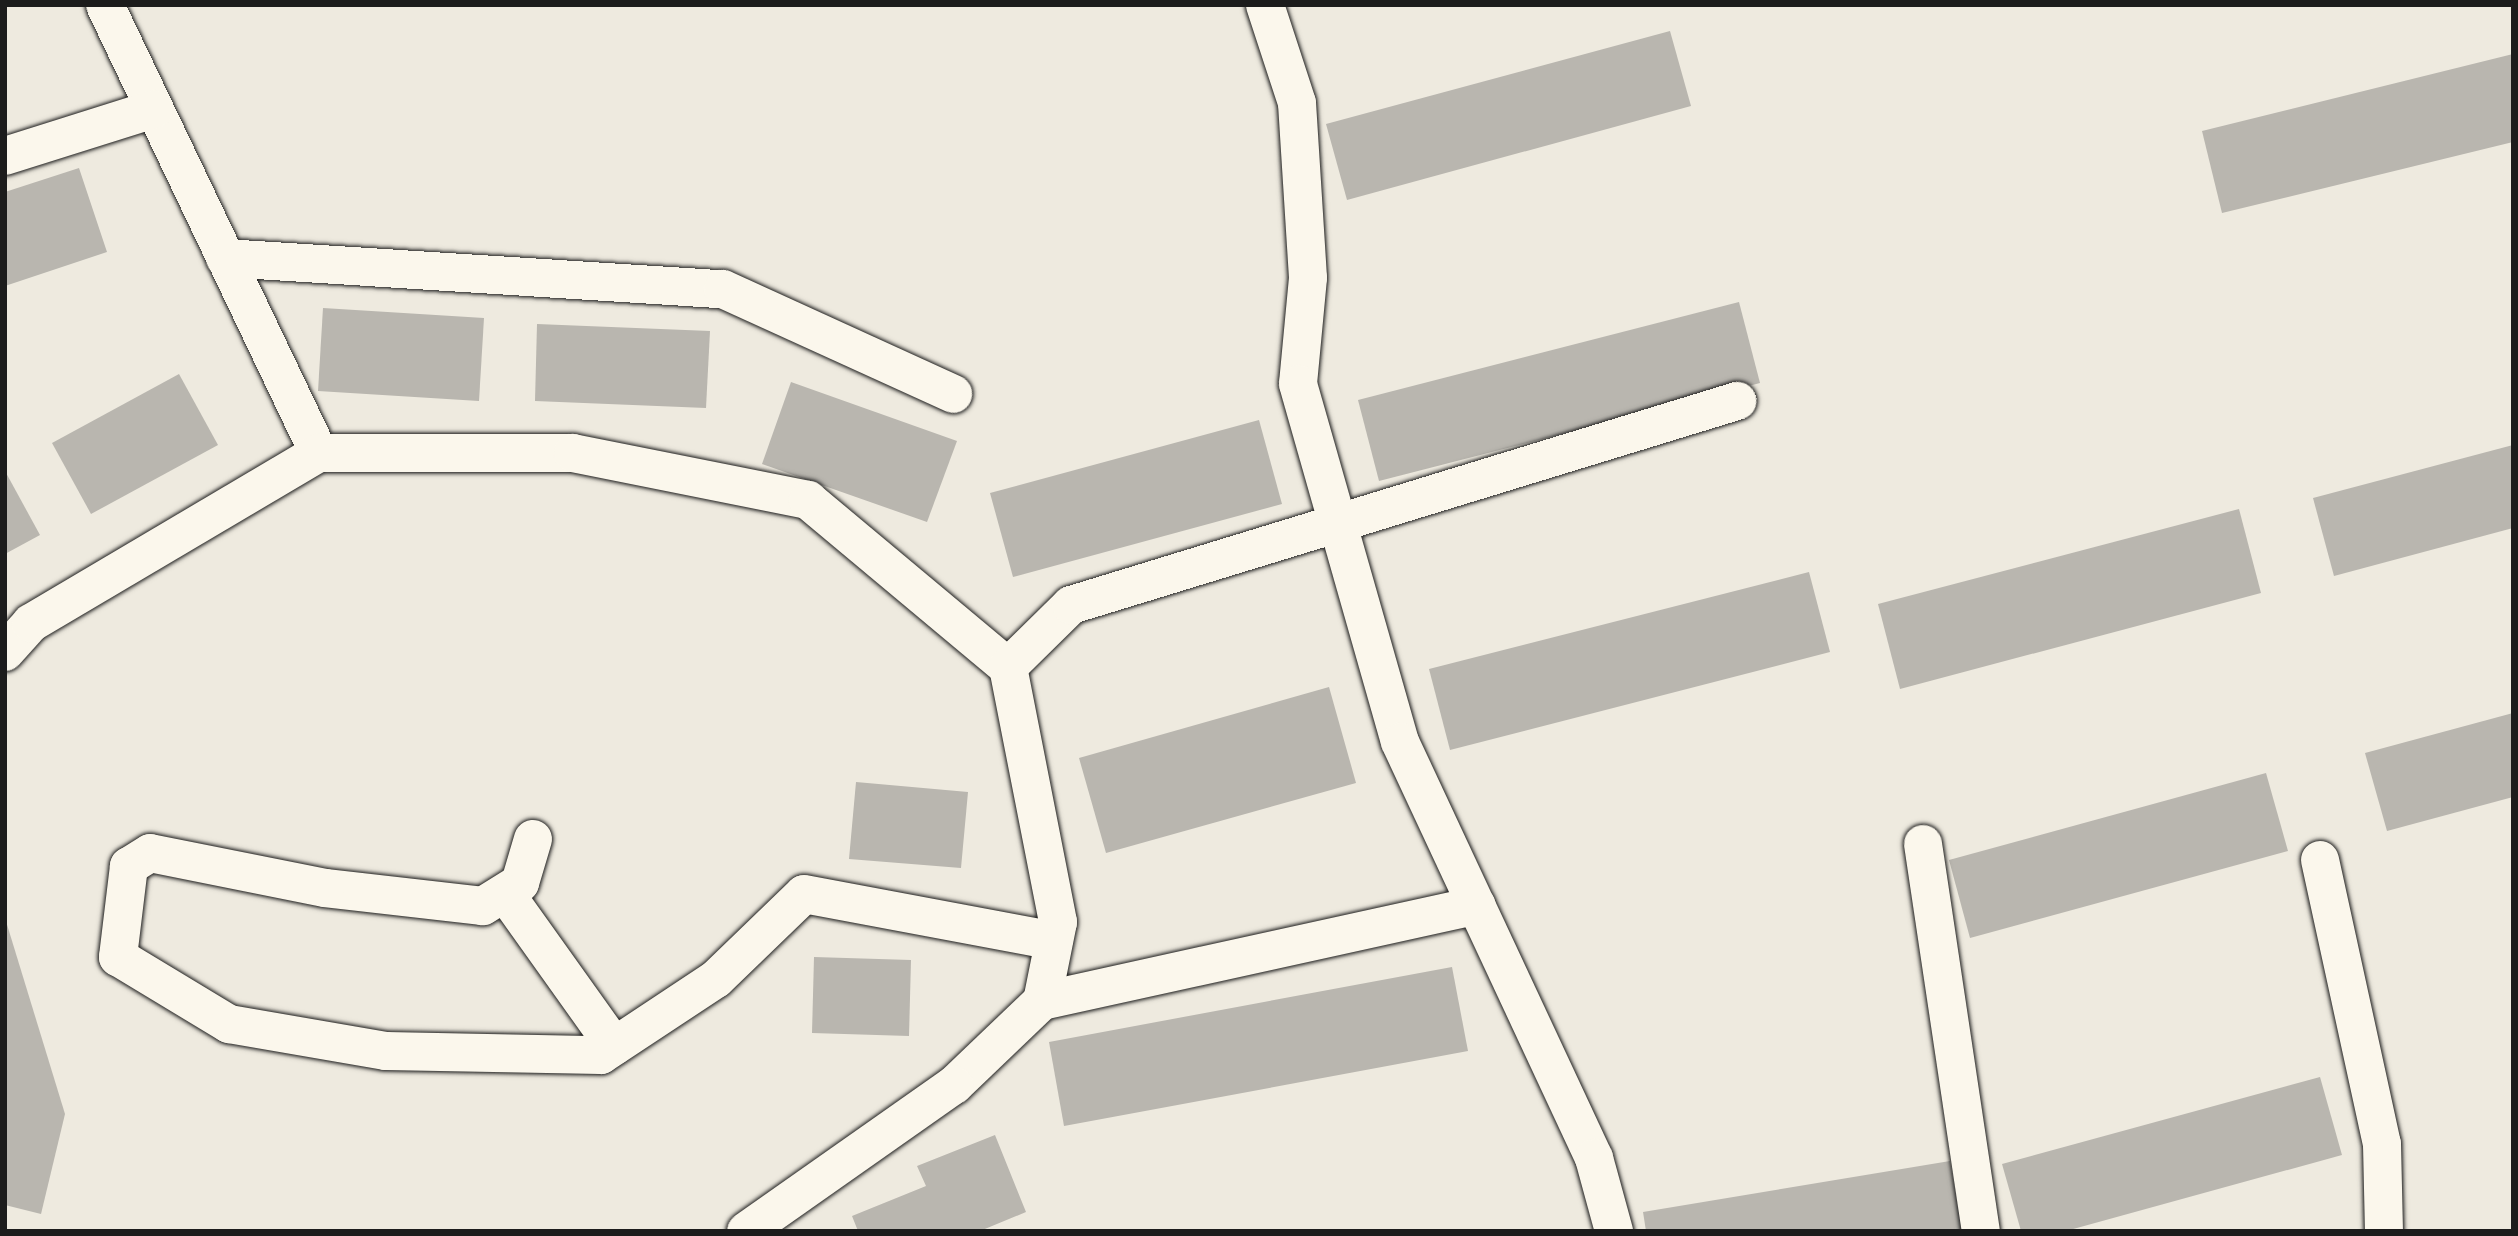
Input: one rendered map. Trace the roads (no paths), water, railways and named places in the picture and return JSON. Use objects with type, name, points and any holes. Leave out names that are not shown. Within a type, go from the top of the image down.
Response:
[{"type":"lane","points":[[105,5],[319,453]]},
{"type":"lane","points":[[1265,5],[1297,103],[1308,278],[1298,384],[1400,742],[1594,1158],[1614,1231]]},
{"type":"lane","points":[[5,156],[154,109]]},
{"type":"lane","points":[[225,258],[723,289],[953,394]]},
{"type":"lane","points":[[1008,667],[1071,606],[1737,401]]},
{"type":"lane","points":[[5,652],[31,623],[319,453],[573,453],[808,500],[1008,667],[1058,922],[1042,1001]]},
{"type":"lane","points":[[533,839],[520,883],[483,906],[325,888],[150,853],[129,866],[118,957],[229,1024],[386,1051],[601,1055],[716,979],[804,894],[880,904],[1054,941]]},
{"type":"lane","points":[[1923,844],[1981,1231]]},
{"type":"lane","points":[[2320,860],[2382,1143],[2384,1231]]},
{"type":"lane","points":[[505,893],[614,1046]]},
{"type":"lane","points":[[746,1231],[954,1085],[1042,1001],[1477,905]]}]
